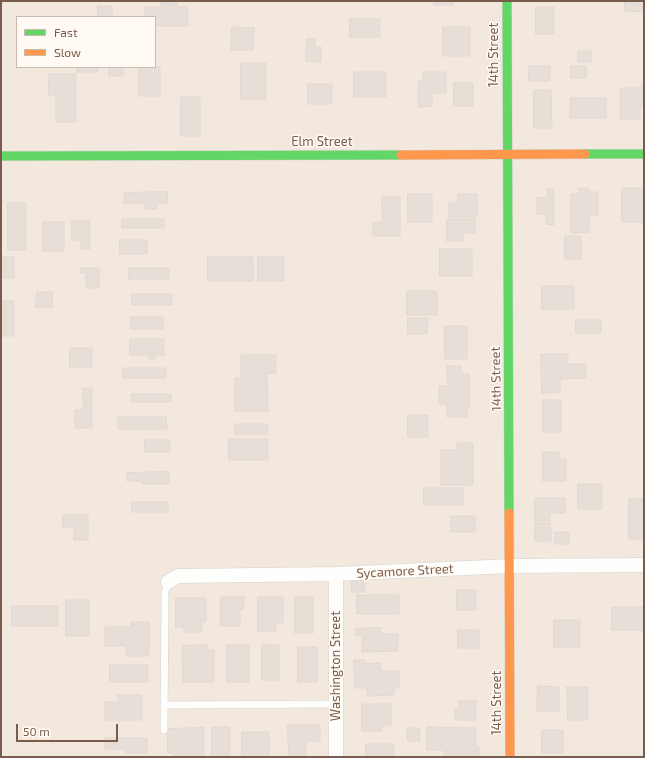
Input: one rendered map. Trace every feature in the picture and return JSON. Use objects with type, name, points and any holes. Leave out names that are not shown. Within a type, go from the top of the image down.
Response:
[{"type":"street","name":"14th Street","points":[[507,1],[510,757]]},
{"type":"street","name":"Elm Street","points":[[1,156],[644,154]]},
{"type":"street","name":"Sycamore Street","points":[[168,582],[178,576],[336,574],[510,566],[644,565]]},
{"type":"street","name":"Washington Street","points":[[336,574],[336,757]]},
{"type":"lane","points":[[164,730],[165,592],[168,582]]},
{"type":"lane","points":[[164,705],[336,704]]},
{"type":"shaded area","points":[[1,1],[644,1],[644,757],[1,757]]},
{"type":"building","points":[[161,1],[177,1],[177,7],[188,7],[188,26],[156,26],[156,16],[145,16],[145,7],[161,7]]},
{"type":"building","points":[[434,1],[453,1],[453,5],[434,5]]},
{"type":"building","points":[[625,1],[644,1],[644,12],[625,11]]},
{"type":"building","points":[[98,6],[112,6],[112,16],[98,16]]},
{"type":"building","points":[[536,7],[554,7],[554,34],[536,34]]},
{"type":"building","points":[[350,19],[380,19],[380,37],[350,37]]},
{"type":"building","points":[[232,27],[254,28],[253,50],[231,50]]},
{"type":"building","points":[[443,27],[470,27],[470,56],[443,56]]},
{"type":"building","points":[[307,39],[315,39],[315,47],[321,47],[321,62],[306,61]]},
{"type":"building","points":[[578,51],[591,51],[591,62],[578,62]]},
{"type":"building","points":[[241,63],[266,63],[266,99],[241,99]]},
{"type":"building","points":[[529,66],[550,66],[550,81],[529,81]]},
{"type":"building","points":[[571,66],[586,66],[586,78],[571,78]]},
{"type":"building","points":[[160,67],[160,96],[139,96],[139,68]]},
{"type":"building","points":[[77,68],[98,68],[98,72],[77,72]]},
{"type":"building","points":[[109,68],[123,68],[123,76],[109,76]]},
{"type":"building","points":[[354,72],[386,72],[386,97],[354,97]]},
{"type":"building","points":[[423,72],[446,72],[446,93],[432,93],[432,106],[418,107],[418,81],[423,81]]},
{"type":"building","points":[[49,74],[76,74],[76,122],[56,122],[56,95],[49,95]]},
{"type":"building","points":[[454,83],[473,83],[473,106],[454,106]]},
{"type":"building","points":[[308,84],[332,84],[332,104],[308,104]]},
{"type":"building","points":[[641,84],[644,84],[644,107],[640,107],[640,119],[620,119],[620,88],[641,88]]},
{"type":"building","points":[[534,90],[551,90],[552,128],[534,128]]},
{"type":"building","points":[[181,97],[200,97],[200,136],[181,136]]},
{"type":"building","points":[[571,98],[606,98],[606,118],[570,118]]},
{"type":"building","points":[[579,188],[589,188],[589,192],[598,192],[598,215],[589,215],[589,232],[571,233],[571,194],[579,194]]},
{"type":"building","points":[[622,188],[644,188],[644,222],[622,222]]},
{"type":"building","points":[[548,189],[554,190],[554,225],[546,224],[546,214],[537,214],[537,197],[547,198]]},
{"type":"building","points":[[167,192],[168,203],[157,203],[157,209],[145,209],[145,203],[124,203],[124,193]]},
{"type":"building","points":[[408,194],[432,194],[432,222],[408,222]]},
{"type":"building","points":[[458,194],[477,194],[477,217],[449,217],[449,203],[458,203]]},
{"type":"building","points":[[382,197],[400,197],[400,236],[373,236],[373,222],[382,222]]},
{"type":"building","points":[[8,203],[26,203],[26,250],[8,250]]},
{"type":"building","points":[[122,219],[164,219],[164,228],[122,228]]},
{"type":"building","points":[[447,219],[475,219],[475,233],[463,233],[463,241],[447,241]]},
{"type":"building","points":[[72,221],[90,221],[90,249],[81,249],[81,240],[72,240]]},
{"type":"building","points":[[43,222],[64,222],[64,251],[43,251]]},
{"type":"building","points":[[565,236],[581,236],[581,259],[565,259]]},
{"type":"building","points":[[120,240],[147,240],[147,254],[120,254]]},
{"type":"building","points":[[440,249],[472,249],[472,276],[440,276]]},
{"type":"building","points":[[1,257],[14,257],[14,278],[1,278]]},
{"type":"building","points":[[208,257],[253,257],[253,281],[208,281]]},
{"type":"building","points":[[258,257],[284,257],[284,281],[258,281]]},
{"type":"building","points":[[81,268],[99,268],[99,288],[86,288],[86,273],[81,273]]},
{"type":"building","points":[[129,268],[169,268],[169,279],[129,279]]},
{"type":"building","points":[[542,286],[574,286],[574,309],[542,309]]},
{"type":"building","points":[[407,291],[437,291],[437,315],[407,315]]},
{"type":"building","points":[[37,292],[53,292],[52,307],[36,307]]},
{"type":"building","points":[[132,294],[172,294],[172,305],[132,305]]},
{"type":"building","points":[[1,301],[14,301],[14,336],[1,336]]},
{"type":"building","points":[[131,317],[163,317],[163,329],[131,329]]},
{"type":"building","points":[[408,318],[428,318],[427,334],[408,334]]},
{"type":"building","points":[[576,320],[601,320],[601,333],[576,333]]},
{"type":"building","points":[[445,326],[467,326],[467,359],[445,359]]},
{"type":"building","points":[[130,339],[164,339],[164,355],[155,355],[155,359],[149,359],[149,355],[130,355]]},
{"type":"building","points":[[70,348],[92,348],[92,367],[70,367]]},
{"type":"building","points":[[541,354],[568,354],[568,364],[586,364],[586,378],[560,379],[560,392],[542,393]]},
{"type":"building","points":[[241,355],[276,355],[276,373],[267,374],[268,411],[235,411],[235,378],[241,378]]},
{"type":"building","points":[[447,366],[461,366],[461,374],[469,374],[469,409],[467,409],[467,417],[447,417],[447,404],[439,404],[439,386],[447,386]]},
{"type":"building","points":[[123,368],[166,368],[166,378],[123,378]]},
{"type":"building","points":[[83,388],[92,388],[92,428],[75,428],[75,410],[83,410]]},
{"type":"building","points":[[132,394],[171,394],[171,402],[132,402]]},
{"type":"building","points":[[543,400],[561,400],[561,432],[543,432]]},
{"type":"building","points":[[408,415],[428,415],[428,437],[408,437]]},
{"type":"building","points":[[118,417],[166,417],[167,429],[119,429]]},
{"type":"building","points":[[235,424],[268,424],[268,434],[235,434]]},
{"type":"building","points":[[229,439],[268,439],[268,460],[229,460]]},
{"type":"building","points":[[145,440],[170,440],[170,452],[145,452]]},
{"type":"building","points":[[457,443],[473,443],[473,485],[441,485],[441,450],[457,450]]},
{"type":"building","points":[[543,452],[559,452],[559,459],[566,459],[566,481],[543,481]]},
{"type":"building","points":[[169,472],[169,484],[142,484],[142,481],[127,481],[127,473]]},
{"type":"building","points":[[578,484],[602,484],[602,509],[578,509]]},
{"type":"building","points":[[424,488],[463,488],[463,505],[424,505]]},
{"type":"building","points":[[535,498],[565,498],[565,513],[550,513],[550,525],[535,525]]},
{"type":"building","points":[[629,499],[644,499],[644,539],[629,539]]},
{"type":"building","points":[[132,502],[168,502],[168,512],[132,512]]},
{"type":"building","points":[[63,515],[88,515],[88,540],[74,540],[74,527],[63,527]]},
{"type":"building","points":[[451,516],[475,516],[475,532],[451,532]]},
{"type":"building","points":[[535,527],[551,527],[551,541],[535,541]]},
{"type":"building","points":[[555,532],[569,532],[569,544],[555,544]]},
{"type":"building","points":[[352,579],[365,579],[365,592],[352,592]]},
{"type":"building","points":[[457,590],[476,590],[476,610],[457,610]]},
{"type":"building","points":[[357,595],[399,595],[399,614],[357,614]]},
{"type":"building","points":[[221,597],[244,597],[244,609],[240,609],[240,626],[221,626]]},
{"type":"building","points":[[258,597],[283,597],[283,623],[276,623],[276,631],[258,631]]},
{"type":"building","points":[[295,597],[313,597],[313,633],[295,633]]},
{"type":"building","points":[[176,598],[206,598],[206,622],[202,622],[202,632],[184,632],[184,627],[176,627]]},
{"type":"building","points":[[66,600],[89,600],[89,636],[66,636]]},
{"type":"building","points":[[12,606],[58,606],[58,626],[12,626]]},
{"type":"building","points":[[612,607],[644,607],[644,630],[612,630]]},
{"type":"building","points":[[554,620],[580,620],[580,647],[554,647]]},
{"type":"building","points":[[131,622],[149,622],[149,656],[126,656],[126,646],[105,646],[105,627],[131,627]]},
{"type":"building","points":[[381,628],[381,634],[398,634],[398,651],[362,652],[362,635],[356,635],[356,629]]},
{"type":"building","points":[[458,630],[479,630],[479,648],[458,648]]},
{"type":"building","points":[[208,645],[208,650],[214,650],[214,682],[183,682],[182,646]]},
{"type":"building","points":[[227,645],[249,645],[249,682],[227,682]]},
{"type":"building","points":[[262,645],[279,645],[279,680],[262,680]]},
{"type":"building","points":[[298,647],[317,647],[317,682],[298,682]]},
{"type":"building","points":[[354,660],[365,660],[365,664],[381,663],[381,671],[399,671],[399,688],[394,688],[394,695],[367,696],[367,688],[355,688]]},
{"type":"building","points":[[110,665],[148,665],[148,682],[110,682]]},
{"type":"building","points":[[538,686],[559,687],[559,711],[537,711]]},
{"type":"building","points":[[567,687],[588,687],[588,720],[568,720]]},
{"type":"building","points":[[118,695],[142,695],[142,720],[105,720],[105,702],[118,702]]},
{"type":"building","points":[[459,701],[476,701],[476,720],[455,720],[455,709],[459,709]]},
{"type":"building","points":[[362,704],[391,704],[391,725],[382,725],[382,731],[362,731]]},
{"type":"building","points":[[288,725],[320,725],[320,741],[306,741],[306,757],[289,757]]},
{"type":"building","points":[[212,727],[230,727],[230,757],[212,757]]},
{"type":"building","points":[[427,727],[476,728],[476,746],[479,746],[479,757],[444,757],[444,750],[427,750]]},
{"type":"building","points":[[204,728],[204,757],[174,757],[174,753],[168,753],[167,729]]},
{"type":"building","points":[[407,728],[419,728],[420,741],[408,741]]},
{"type":"building","points":[[542,730],[563,730],[563,753],[542,753]]},
{"type":"building","points":[[242,732],[269,732],[269,757],[242,757]]},
{"type":"building","points":[[105,738],[147,738],[147,753],[126,753],[126,749],[105,749]]},
{"type":"building","points":[[366,744],[394,744],[394,757],[366,757]]},
{"type":"traffic: fast","points":[[507,1],[509,513]]},
{"type":"traffic: fast","points":[[585,154],[644,154]]},
{"type":"traffic: fast","points":[[1,156],[401,155]]},
{"type":"traffic: slow","points":[[401,155],[585,154]]},
{"type":"traffic: slow","points":[[509,513],[510,757]]}]
